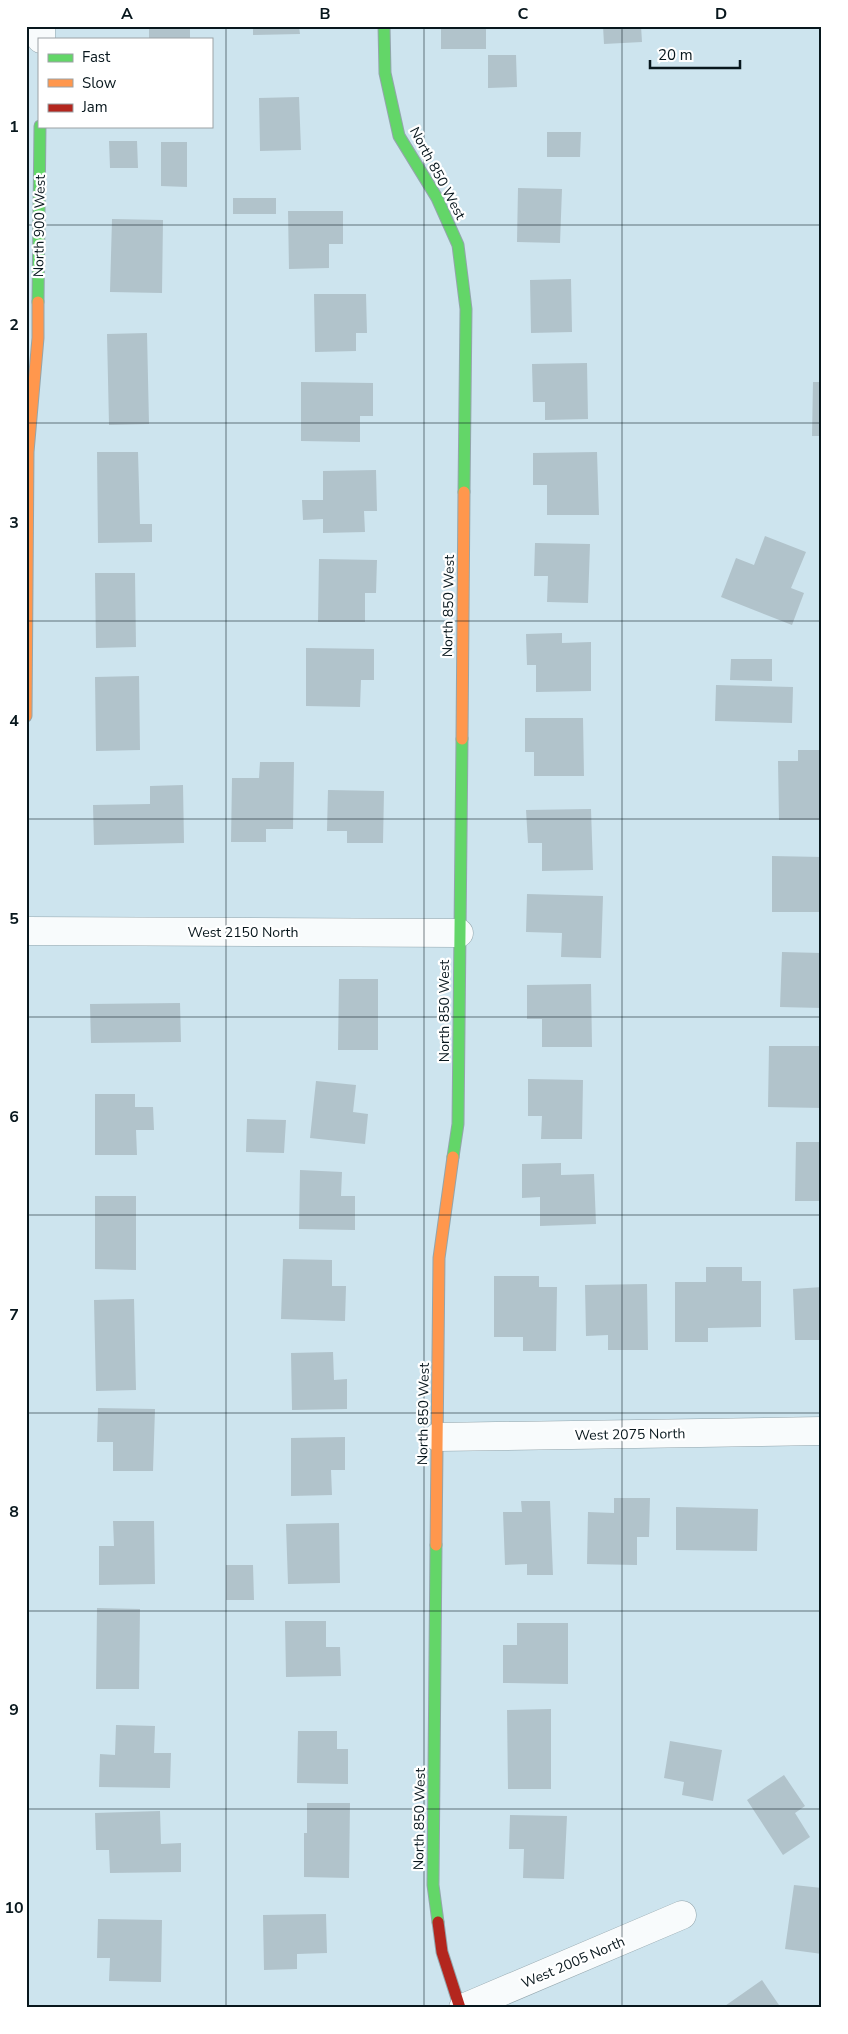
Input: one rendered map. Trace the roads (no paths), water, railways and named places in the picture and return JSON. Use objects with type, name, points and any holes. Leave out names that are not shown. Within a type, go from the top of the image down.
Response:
[{"type":"street","name":"North 850 West","points":[[384,26],[384,73],[399,136],[437,198],[458,245],[466,309],[458,1124],[439,1258],[433,1885],[442,1952],[462,2008]]},
{"type":"street","name":"North 900 West","points":[[26,716],[27,452],[38,338],[40,128]]},
{"type":"street","name":"West 2150 North","points":[[26,931],[459,933]]},
{"type":"street","name":"West 2075 North","points":[[438,1437],[822,1431]]},
{"type":"street","name":"West 2005 North","points":[[462,2008],[682,1915]]}]
